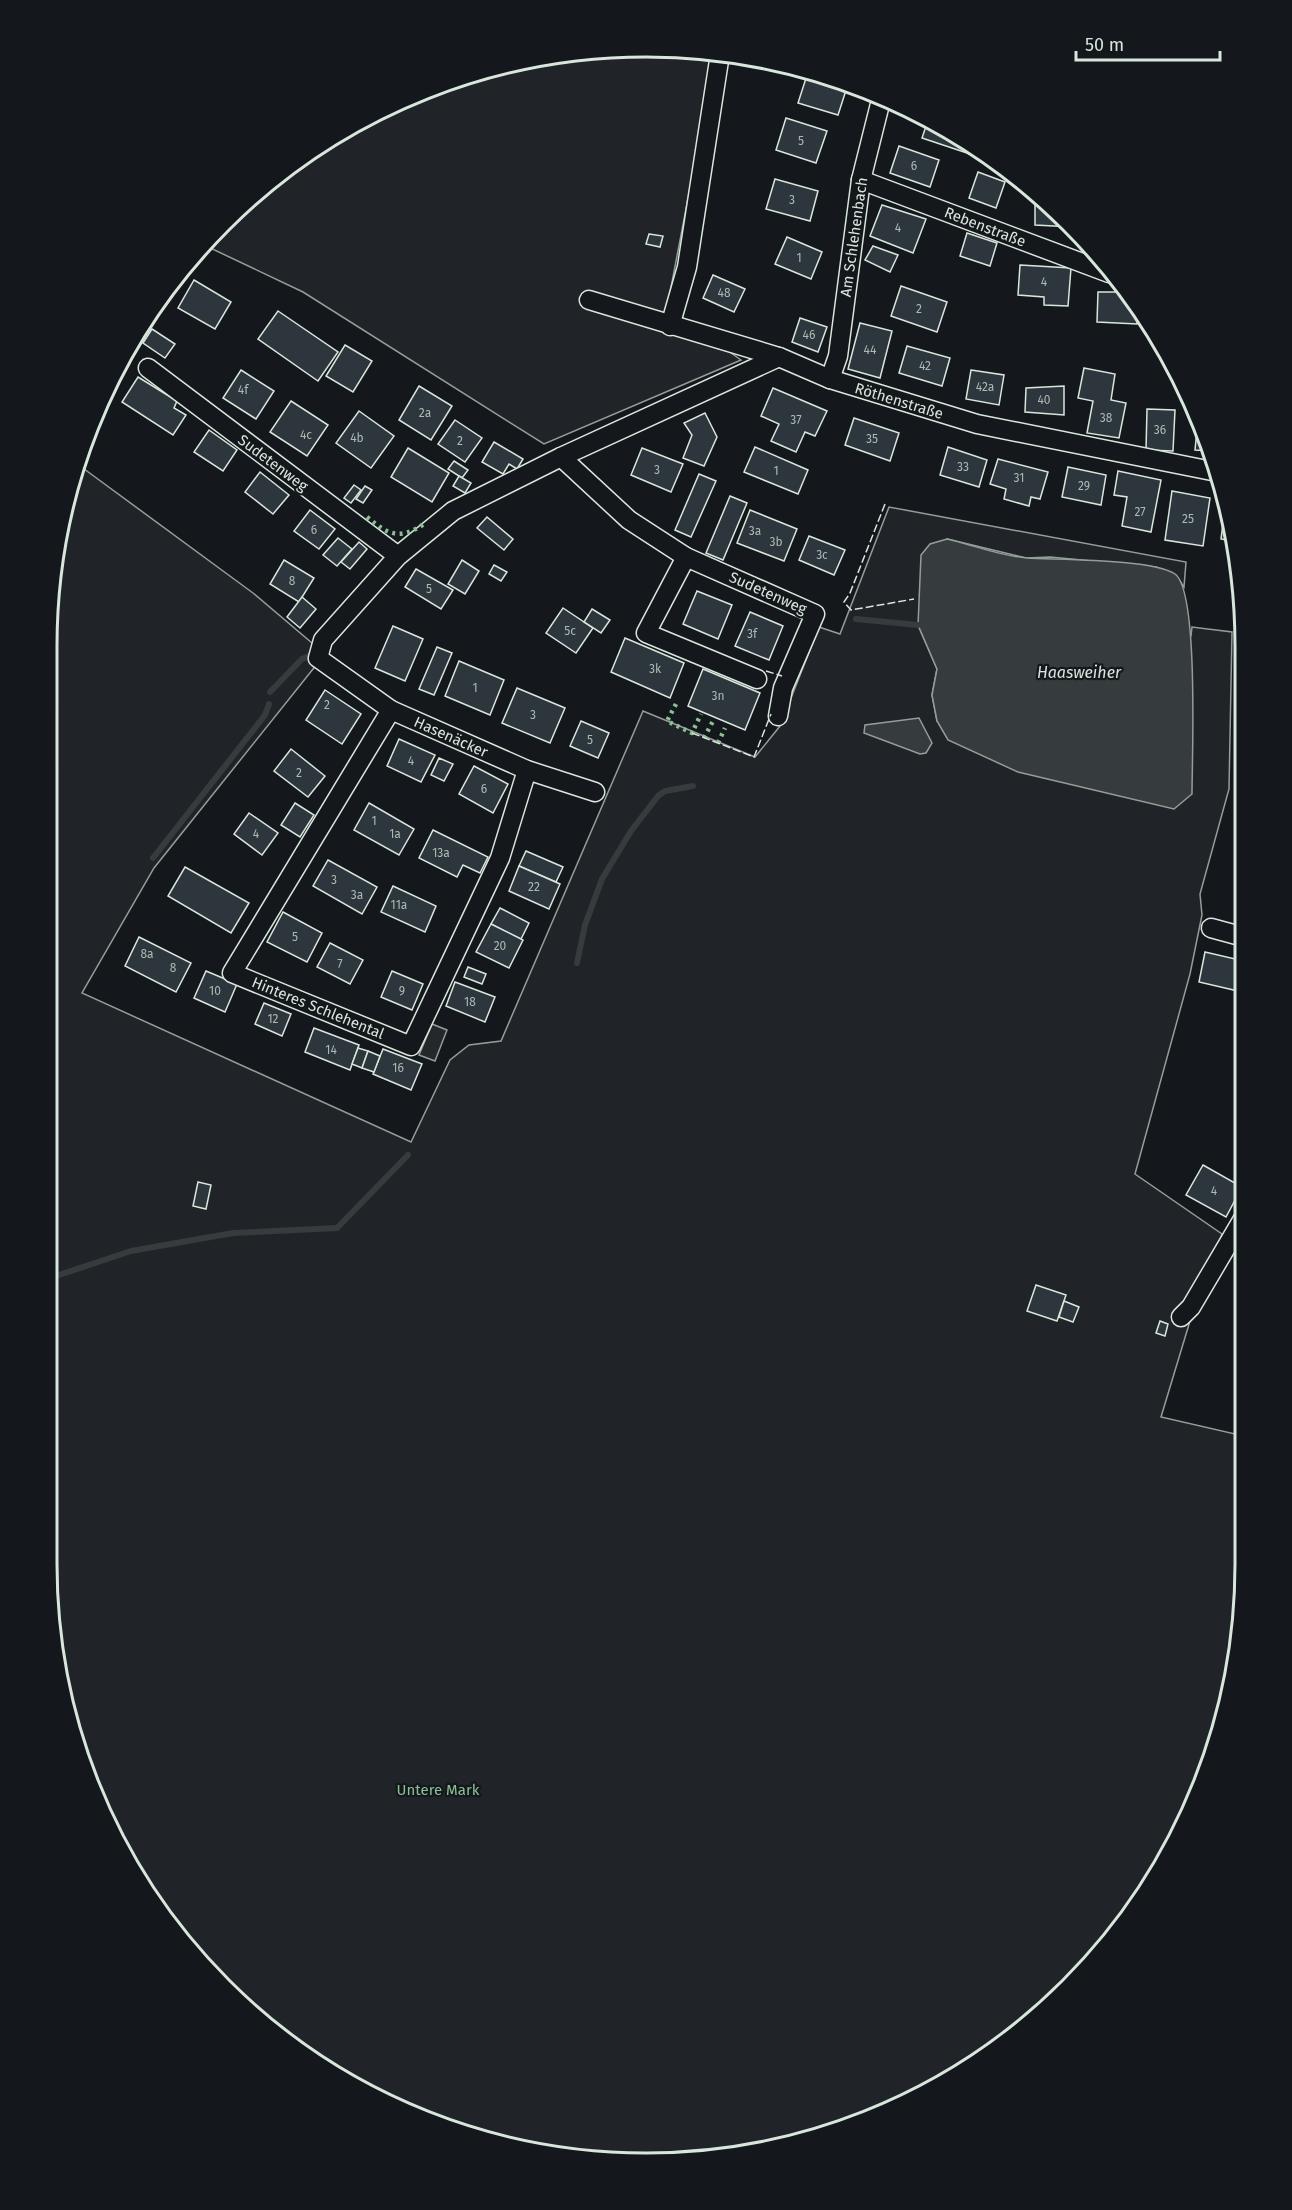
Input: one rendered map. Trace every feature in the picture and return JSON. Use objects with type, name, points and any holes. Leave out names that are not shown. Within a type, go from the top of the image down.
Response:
[{"type":"street","points":[[670,326],[687,267],[719,62]]},
{"type":"street","name":"Am Schlehenbach","points":[[830,379],[838,356],[861,180],[880,106]]},
{"type":"street","name":"Rebenstraße","points":[[861,180],[1098,269]]},
{"type":"street","name":"Röthenstraße","points":[[589,300],[779,357],[830,379],[977,424],[1208,470]]},
{"type":"street","points":[[398,556],[453,511],[561,457],[779,357]]},
{"type":"street","name":"Sudetenweg","points":[[148,368],[398,556]]},
{"type":"street","name":"Sudetenweg","points":[[561,457],[629,520],[686,557],[815,614],[783,688],[778,716]]},
{"type":"street","name":"Hasenäcker","points":[[398,556],[323,640],[318,658],[391,710],[527,770],[596,792]]},
{"type":"street","points":[[686,557],[646,633],[757,678]]},
{"type":"street","name":"Hinteres Schlehental","points":[[391,710],[232,973],[411,1046],[500,858],[527,770]]},
{"type":"street","points":[[1211,928],[1235,935]]},
{"type":"street","points":[[1181,1317],[1191,1307],[1235,1232]]},
{"type":"green space","points":[[607,58],[685,58],[714,61],[667,308],[741,360],[544,444],[303,292],[212,249],[258,203],[287,179],[352,136],[385,118],[457,88],[531,68]]},
{"type":"green space","name":"Untere Mark","points":[[84,469],[253,593],[325,654],[154,868],[82,993],[411,1142],[450,1060],[469,1045],[501,1041],[643,711],[755,757],[780,726],[819,627],[840,634],[889,507],[1186,562],[1184,587],[1176,575],[1156,567],[1050,557],[1026,558],[947,539],[918,625],[937,669],[932,695],[937,721],[1191,636],[1192,627],[1232,632],[1229,789],[1200,894],[1202,915],[1190,974],[1135,1174],[1222,1234],[1190,1321],[1161,1417],[1235,1434],[1234,1603],[1224,1679],[1215,1716],[1204,1753],[1174,1825],[1136,1891],[1089,1952],[1062,1980],[1034,2007],[973,2054],[907,2092],[835,2122],[798,2133],[761,2142],[685,2152],[607,2152],[531,2142],[457,2122],[421,2108],[351,2074],[287,2031],[258,2007],[203,1952],[179,1923],[156,1891],[118,1825],[88,1753],[68,1679],[62,1641],[57,1564],[57,646],[62,569],[68,531]]},
{"type":"shaded area","points":[[432,1024],[447,1030],[435,1061],[419,1055]]},
{"type":"water","name":"Haasweiher","points":[[947,539],[1017,557],[1147,565],[1175,574],[1183,587],[1191,642],[1192,794],[1174,809],[1018,772],[948,740],[937,721],[932,695],[937,669],[918,625],[921,555],[930,544]]},
{"type":"water","points":[[919,718],[932,743],[926,753],[920,754],[864,733],[865,725]]},
{"type":"building","points":[[806,79],[845,92],[838,115],[798,103]]},
{"type":"building","points":[[786,118],[827,131],[816,163],[776,150]]},
{"type":"building","points":[[925,128],[970,154],[922,138]]},
{"type":"building","points":[[899,146],[939,160],[930,187],[890,173]]},
{"type":"building","points":[[978,172],[1005,182],[996,208],[969,198]]},
{"type":"building","points":[[775,179],[818,191],[810,221],[766,209]]},
{"type":"building","points":[[1035,204],[1058,226],[1035,225]]},
{"type":"building","points":[[882,205],[926,219],[913,253],[870,236]]},
{"type":"building","points":[[967,233],[997,243],[990,266],[960,256]]},
{"type":"building","points":[[649,234],[663,236],[660,247],[646,244]]},
{"type":"building","points":[[787,237],[822,252],[811,279],[775,264]]},
{"type":"building","points":[[873,246],[898,255],[890,272],[865,260]]},
{"type":"building","points":[[1020,265],[1071,268],[1068,306],[1044,305],[1044,297],[1018,295]]},
{"type":"building","points":[[713,275],[745,289],[734,312],[703,298]]},
{"type":"building","points":[[194,280],[231,302],[215,329],[178,308]]},
{"type":"building","points":[[901,286],[947,302],[937,332],[891,316]]},
{"type":"building","points":[[1098,292],[1117,292],[1137,321],[1137,324],[1097,322]]},
{"type":"building","points":[[278,311],[338,352],[318,381],[258,339]]},
{"type":"building","points":[[800,318],[827,327],[818,352],[792,342]]},
{"type":"building","points":[[860,323],[892,331],[880,378],[848,369]]},
{"type":"building","points":[[152,329],[175,344],[165,358],[143,343]]},
{"type":"building","points":[[345,345],[372,361],[353,392],[326,376]]},
{"type":"building","points":[[907,346],[950,358],[942,386],[899,373]]},
{"type":"building","points":[[1084,368],[1115,374],[1111,400],[1126,403],[1119,438],[1087,433],[1093,401],[1078,398]]},
{"type":"building","points":[[241,370],[274,391],[256,419],[223,398]]},
{"type":"building","points":[[971,370],[1004,375],[999,405],[966,399]]},
{"type":"building","points":[[138,377],[177,401],[174,408],[186,415],[173,435],[122,402]]},
{"type":"building","points":[[419,386],[452,406],[431,440],[399,420]]},
{"type":"building","points":[[1064,386],[1064,415],[1025,412],[1026,388]]},
{"type":"building","points":[[773,388],[827,411],[815,436],[805,432],[796,452],[771,441],[779,424],[761,416]]},
{"type":"building","points":[[291,401],[328,425],[307,456],[270,432]]},
{"type":"building","points":[[1147,409],[1175,410],[1173,451],[1146,450]]},
{"type":"building","points":[[359,411],[394,436],[371,468],[336,443]]},
{"type":"building","points":[[705,413],[717,437],[704,466],[683,458],[692,435],[684,423]]},
{"type":"building","points":[[854,418],[899,433],[890,461],[845,445]]},
{"type":"building","points":[[455,420],[482,438],[465,462],[438,444]]},
{"type":"building","points":[[209,430],[237,450],[223,471],[194,452]]},
{"type":"building","points":[[1196,437],[1201,450],[1195,450]]},
{"type":"building","points":[[494,442],[523,459],[517,469],[509,464],[503,474],[482,462]]},
{"type":"building","points":[[755,447],[808,470],[798,494],[744,472]]},
{"type":"building","points":[[948,447],[987,460],[979,487],[940,475]]},
{"type":"building","points":[[408,448],[449,473],[432,502],[391,477]]},
{"type":"building","points":[[642,448],[683,464],[671,492],[631,475]]},
{"type":"building","points":[[998,459],[1048,472],[1040,499],[1031,497],[1029,506],[1004,499],[1006,489],[990,484]]},
{"type":"building","points":[[454,461],[468,470],[462,478],[448,469]]},
{"type":"building","points":[[1068,467],[1106,475],[1101,505],[1062,497]]},
{"type":"building","points":[[1118,471],[1161,480],[1151,532],[1122,526],[1127,497],[1114,495]]},
{"type":"building","points":[[260,472],[289,495],[273,514],[245,492]]},
{"type":"building","points":[[699,474],[716,481],[691,537],[675,530]]},
{"type":"building","points":[[459,476],[471,483],[465,493],[453,486]]},
{"type":"building","points":[[354,485],[361,490],[351,503],[344,498]]},
{"type":"building","points":[[365,486],[372,490],[363,503],[356,499]]},
{"type":"building","points":[[1172,491],[1210,498],[1203,546],[1165,540]]},
{"type":"building","points":[[730,496],[747,503],[723,560],[706,553]]},
{"type":"building","points":[[310,510],[335,529],[319,549],[294,531]]},
{"type":"building","points":[[750,510],[797,529],[784,561],[737,543]]},
{"type":"building","points":[[487,517],[513,539],[504,550],[477,528]]},
{"type":"building","points":[[1223,526],[1225,540],[1221,539]]},
{"type":"building","points":[[809,536],[845,550],[834,575],[799,560]]},
{"type":"building","points":[[338,538],[352,549],[337,566],[323,555]]},
{"type":"building","points":[[359,542],[367,549],[350,569],[341,562]]},
{"type":"building","points":[[284,560],[314,578],[299,602],[270,584]]},
{"type":"building","points":[[462,560],[479,571],[465,594],[448,584]]},
{"type":"building","points":[[494,565],[507,572],[501,581],[489,574]]},
{"type":"building","points":[[416,569],[453,590],[441,609],[405,587]]},
{"type":"building","points":[[697,591],[732,605],[718,639],[683,624]]},
{"type":"building","points":[[302,597],[316,609],[300,628],[287,617]]},
{"type":"building","points":[[563,608],[593,628],[576,653],[546,633]]},
{"type":"building","points":[[592,609],[610,620],[601,633],[584,622]]},
{"type":"building","points":[[750,612],[783,626],[769,660],[735,646]]},
{"type":"building","points":[[393,626],[423,639],[405,681],[375,668]]},
{"type":"building","points":[[625,638],[684,663],[670,698],[611,672]]},
{"type":"building","points":[[437,647],[452,653],[434,695],[419,689]]},
{"type":"building","points":[[459,661],[504,680],[490,715],[445,696]]},
{"type":"building","points":[[703,669],[760,693],[745,730],[688,706]]},
{"type":"building","points":[[517,688],[565,708],[550,743],[502,723]]},
{"type":"building","points":[[325,690],[361,714],[342,744],[306,720]]},
{"type":"building","points":[[581,721],[609,733],[598,758],[570,746]]},
{"type":"building","points":[[399,739],[435,755],[421,782],[387,766]]},
{"type":"building","points":[[291,749],[325,776],[308,797],[274,771]]},
{"type":"building","points":[[439,758],[453,764],[444,781],[431,775]]},
{"type":"building","points":[[474,766],[508,784],[493,813],[459,794]]},
{"type":"building","points":[[295,803],[314,815],[300,837],[281,825]]},
{"type":"building","points":[[369,803],[414,829],[399,855],[354,830]]},
{"type":"building","points":[[249,813],[278,833],[262,855],[234,834]]},
{"type":"building","points":[[433,830],[488,857],[480,873],[463,865],[457,877],[419,858]]},
{"type":"building","points":[[526,851],[563,867],[556,882],[519,866]]},
{"type":"building","points":[[328,860],[377,887],[362,914],[313,886]]},
{"type":"building","points":[[519,866],[560,884],[549,909],[509,891]]},
{"type":"building","points":[[185,867],[249,903],[231,933],[168,896]]},
{"type":"building","points":[[393,886],[436,906],[425,932],[381,912]]},
{"type":"building","points":[[500,908],[529,923],[521,939],[491,924]]},
{"type":"building","points":[[283,912],[322,933],[307,962],[267,942]]},
{"type":"building","points":[[491,924],[523,940],[509,968],[476,952]]},
{"type":"building","points":[[139,937],[191,963],[176,992],[125,966]]},
{"type":"building","points":[[330,943],[363,960],[350,984],[317,967]]},
{"type":"building","points":[[1205,952],[1235,959],[1235,990],[1199,982]]},
{"type":"building","points":[[468,967],[486,974],[482,984],[464,977]]},
{"type":"building","points":[[206,971],[237,984],[225,1012],[194,998]]},
{"type":"building","points":[[392,971],[423,984],[412,1010],[381,997]]},
{"type":"building","points":[[455,982],[495,997],[485,1022],[446,1006]]},
{"type":"building","points":[[264,1003],[291,1014],[282,1036],[255,1024]]},
{"type":"building","points":[[314,1028],[359,1045],[350,1070],[305,1052]]},
{"type":"building","points":[[358,1048],[368,1051],[362,1068],[352,1064]]},
{"type":"building","points":[[383,1049],[422,1064],[411,1090],[373,1074]]},
{"type":"building","points":[[368,1051],[380,1056],[374,1072],[362,1068]]},
{"type":"building","points":[[1203,1165],[1235,1183],[1235,1200],[1226,1217],[1186,1195]]},
{"type":"building","points":[[198,1182],[211,1185],[206,1209],[193,1206]]},
{"type":"building","points":[[1036,1285],[1066,1295],[1057,1321],[1027,1311]]},
{"type":"building","points":[[1064,1301],[1079,1307],[1073,1322],[1059,1317]]},
{"type":"building","points":[[1160,1321],[1168,1324],[1165,1336],[1156,1333]]},
{"type":"waterway","points":[[856,619],[918,625]]},
{"type":"waterway","points":[[270,692],[302,659],[311,655]]},
{"type":"waterway","points":[[153,858],[265,715],[269,704]]},
{"type":"waterway","points":[[577,963],[585,925],[602,879],[631,831],[658,796],[665,791],[693,786]]},
{"type":"waterway","points":[[57,1276],[131,1251],[233,1233],[337,1228],[408,1155]]},
{"type":"hedge","points":[[367,517],[381,528],[400,534],[424,524]]},
{"type":"hedge","points":[[676,704],[667,721],[692,733],[701,714]]},
{"type":"hedge","points":[[704,738],[713,721]]},
{"type":"hedge","points":[[718,743],[725,728]]},
{"type":"fence","points":[[885,504],[850,593],[844,602],[851,610],[914,599]]},
{"type":"fence","points":[[766,671],[782,676]]},
{"type":"fence","points":[[692,733],[754,757],[771,714]]}]
